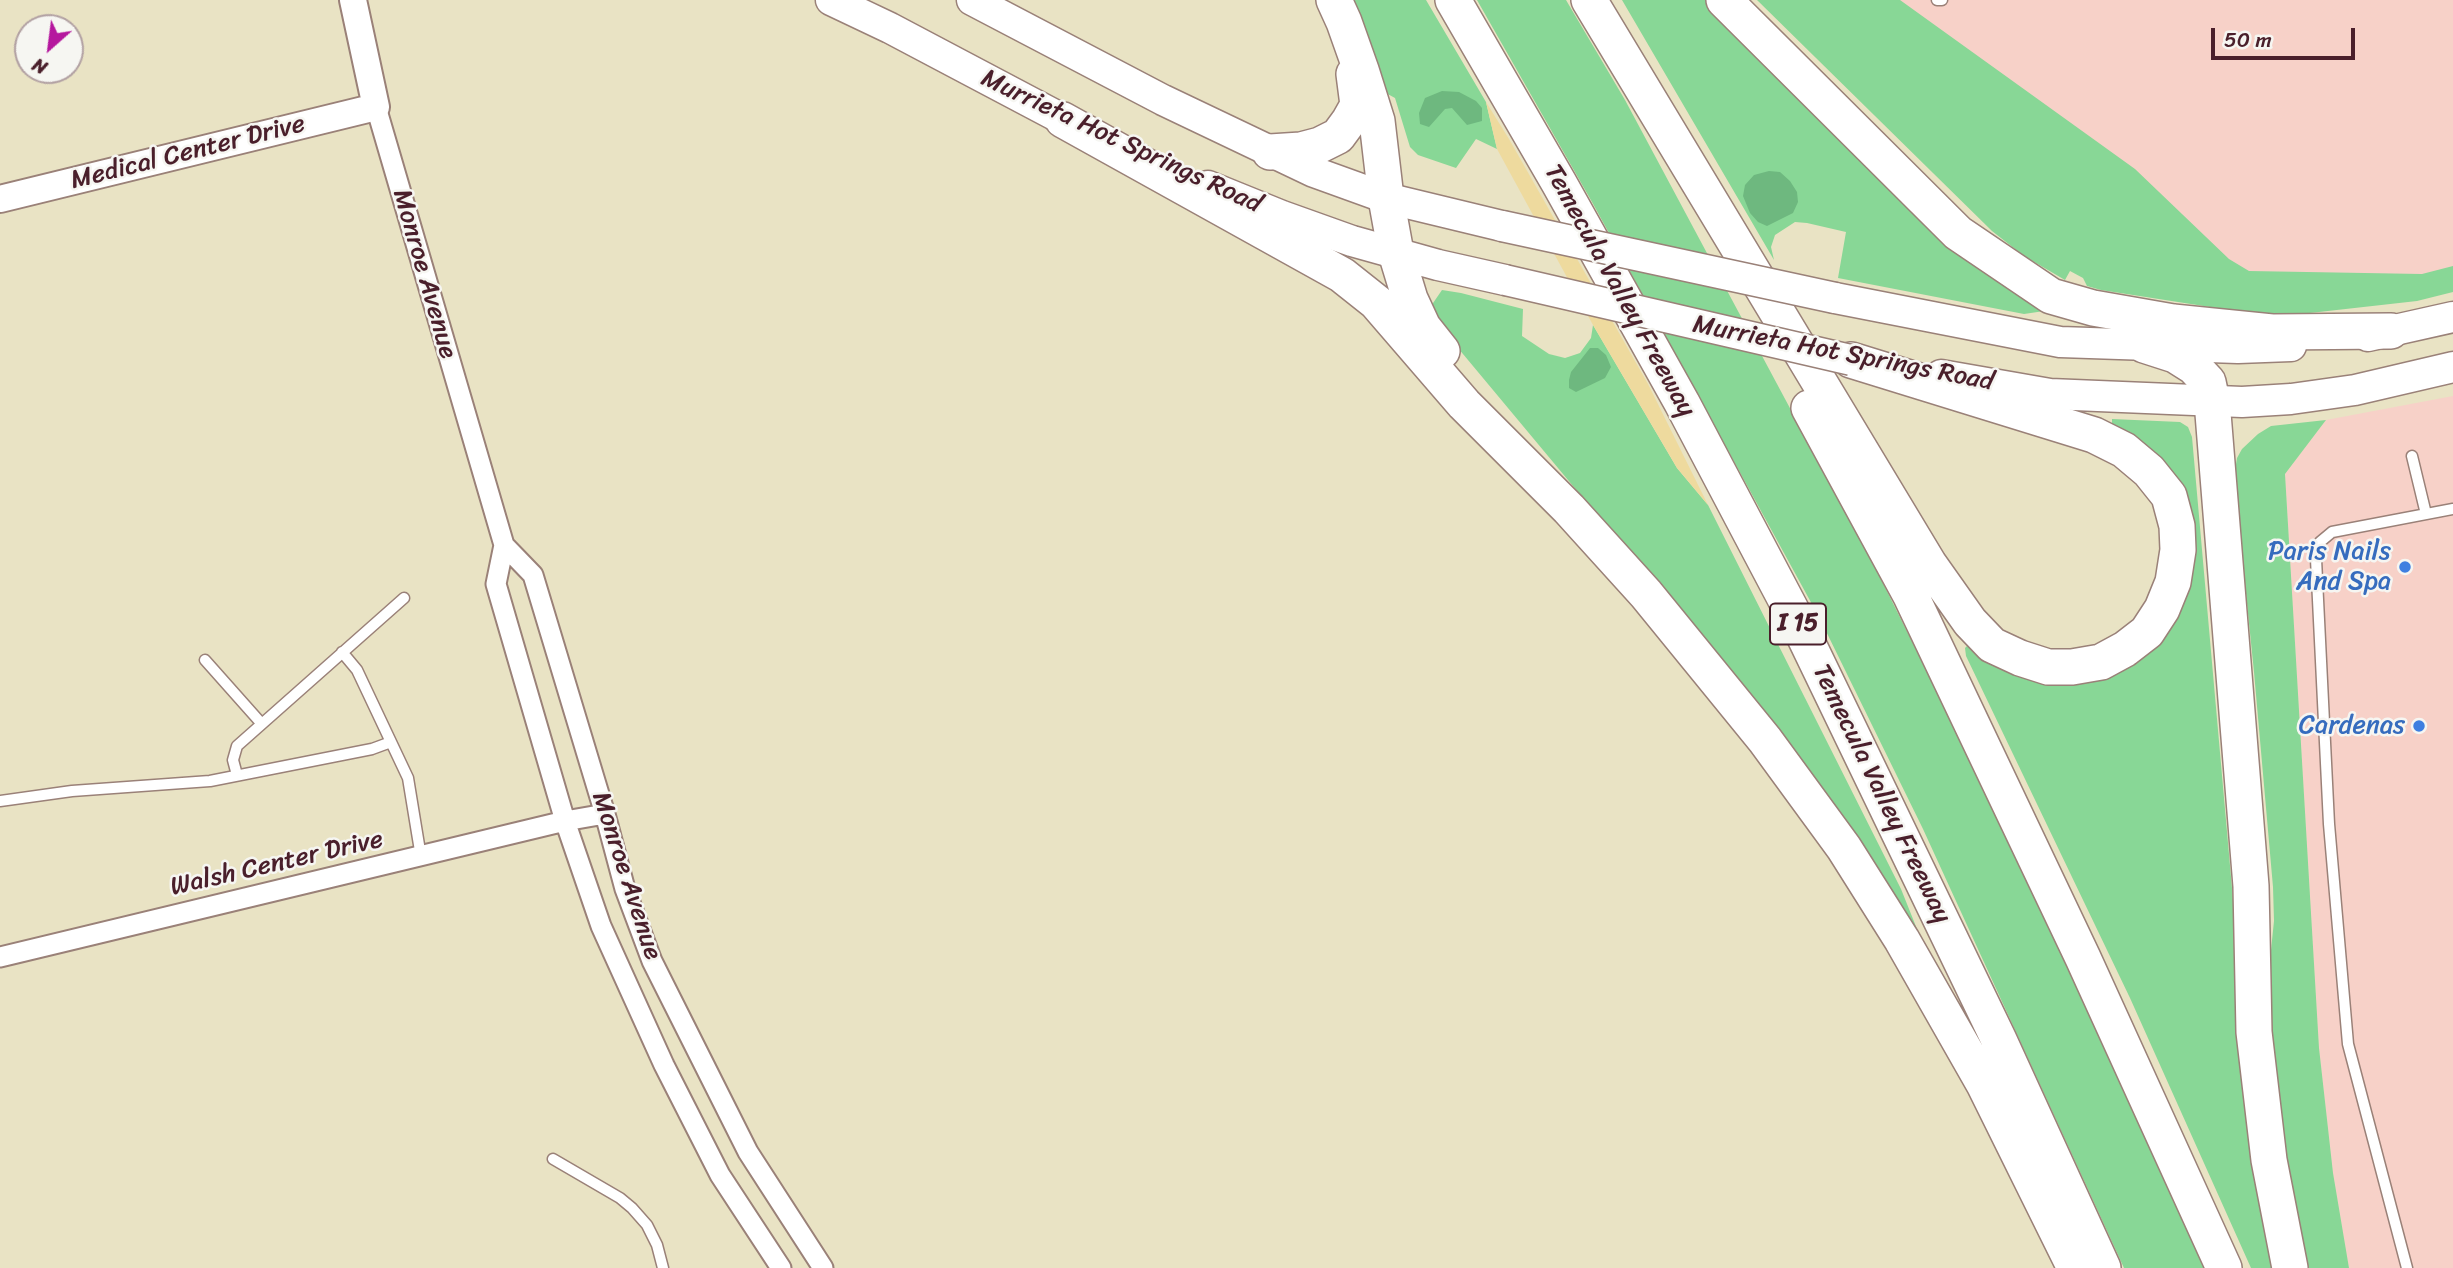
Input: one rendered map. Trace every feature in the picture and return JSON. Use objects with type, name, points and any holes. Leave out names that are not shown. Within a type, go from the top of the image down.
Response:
[{"type":"highway","name":"Temecula Valley Freeway","points":[[1453,0],[1682,403],[1797,621],[1999,1040],[2103,1268]]},
{"type":"highway","points":[[1587,0],[1929,564],[1970,622],[1992,645],[2020,659],[2048,667],[2072,667],[2101,662],[2125,649],[2147,632],[2162,610],[2173,582],[2178,550],[2177,526],[2169,496],[2149,471],[2124,450],[2094,435],[1851,359]]},
{"type":"highway","points":[[1587,0],[1911,596],[2083,958],[2224,1268]]},
{"type":"highway","points":[[1724,0],[1958,233],[2051,296],[2093,308],[2173,322],[2259,331],[2391,331]]},
{"type":"highway","points":[[1270,152],[1301,150],[1320,145],[1338,135],[1358,105],[1339,11]]},
{"type":"highway","points":[[1339,11],[1377,121],[1396,253],[1410,299],[1423,327],[1569,509],[1705,665],[1765,740],[1844,848],[1902,940],[1984,1084],[2075,1268]]},
{"type":"highway","points":[[1063,120],[1342,275],[1376,302],[1464,404],[1569,509]]},
{"type":"highway","points":[[2144,345],[2175,355],[2194,367],[2208,382],[2212,401],[2250,886],[2254,1032],[2269,1160],[2290,1268]]},
{"type":"main road","name":"Murrieta Hot Springs Road","points":[[831,0],[890,28],[1063,120],[1173,171],[1282,216],[1396,253],[1851,359],[2050,394],[2242,402],[2355,390],[2453,367]]},
{"type":"main road","name":"Murrieta Hot Springs Road","points":[[972,0],[1163,100],[1270,152],[1314,172],[1386,198],[1502,226],[1835,298],[2060,342],[2238,348],[2329,344],[2453,317]]},
{"type":"street","name":"Monroe Avenue","points":[[353,0],[376,107],[504,545],[533,575],[625,889],[652,961],[748,1152],[823,1268]]},
{"type":"street","name":"Medical Center Drive","points":[[0,199],[376,107]]},
{"type":"street","name":"Monroe Avenue","points":[[504,545],[496,584],[565,821],[601,926],[664,1065],[720,1175],[781,1268]]},
{"type":"street","name":"Walsh Center Drive","points":[[0,957],[565,821],[605,814]]},
{"type":"lane","points":[[2412,456],[2426,514]]},
{"type":"lane","points":[[2407,1268],[2348,1044],[2329,824],[2316,559],[2320,542],[2332,532],[2453,509]]},
{"type":"lane","points":[[237,775],[233,760],[237,746],[404,598]]},
{"type":"lane","points":[[342,652],[358,670],[408,778],[421,857]]},
{"type":"lane","points":[[205,660],[261,723]]},
{"type":"lane","points":[[0,801],[72,791],[210,781],[372,749],[391,742]]},
{"type":"lane","points":[[553,1159],[620,1198],[632,1208],[652,1235],[663,1268]]},
{"type":"shaded area","points":[[1848,0],[2453,0],[2453,292],[2213,281]]},
{"type":"shaded area","points":[[2453,396],[2453,1268],[2349,1268],[2333,1173],[2319,1048],[2285,474],[2326,420]]},
{"type":"green space","points":[[1351,0],[1426,0],[1486,102],[1497,149],[1476,139],[1456,168],[1418,155],[1410,147],[1395,98],[1384,92],[1376,57]]},
{"type":"green space","points":[[1477,0],[1566,0],[1625,100],[1875,567],[2023,865],[2204,1268],[2124,1268],[1923,829],[1819,617],[1592,202]]},
{"type":"green space","points":[[1622,0],[1716,0],[2051,310],[2024,314],[1838,278],[1846,232],[1807,223],[1795,222],[1775,235],[1771,247],[1774,260]]},
{"type":"green space","points":[[1757,0],[1900,0],[2135,169],[2229,259],[2249,271],[2422,274],[2453,266],[2453,292],[2417,301],[2310,313],[2255,314],[2101,290],[2087,286],[2083,278],[2070,271],[2065,280],[2024,256],[1992,231]]},
{"type":"green space","points":[[1442,91],[1459,92],[1476,101],[1482,108],[1482,121],[1467,125],[1452,108],[1445,109],[1429,127],[1420,124],[1419,113],[1425,98]]},
{"type":"green space","points":[[1769,171],[1780,172],[1790,181],[1797,192],[1798,202],[1793,213],[1767,226],[1758,222],[1750,213],[1743,196],[1745,185],[1754,175]]},
{"type":"green space","points":[[1442,290],[1523,309],[1522,336],[1549,354],[1565,358],[1580,353],[1591,338],[1593,325],[1677,468],[1708,505],[1901,889],[1917,929],[1915,934],[1658,588],[1438,324],[1431,306]]},
{"type":"green space","points":[[1590,348],[1598,348],[1606,355],[1611,367],[1605,378],[1576,392],[1569,388],[1571,372]]},
{"type":"green space","points":[[2112,419],[2180,422],[2188,427],[2192,437],[2246,1046],[2281,1268],[2251,1268],[2130,998],[1966,656],[1965,648],[1969,644],[2074,678],[2188,567],[2112,430]]},
{"type":"green space","points":[[2326,420],[2285,474],[2319,1048],[2333,1173],[2349,1268],[2305,1268],[2269,1062],[2268,979],[2274,921],[2273,887],[2234,476],[2237,458],[2242,449],[2271,426]]},
{"type":"sand","points":[[1486,102],[1648,384],[1708,505],[1677,468],[1593,325],[1497,149]]},
{"type":"place","name":"Paris Nails And Spa","points":[[2405,567]]},
{"type":"place","name":"Cardenas","points":[[2419,726]]}]
